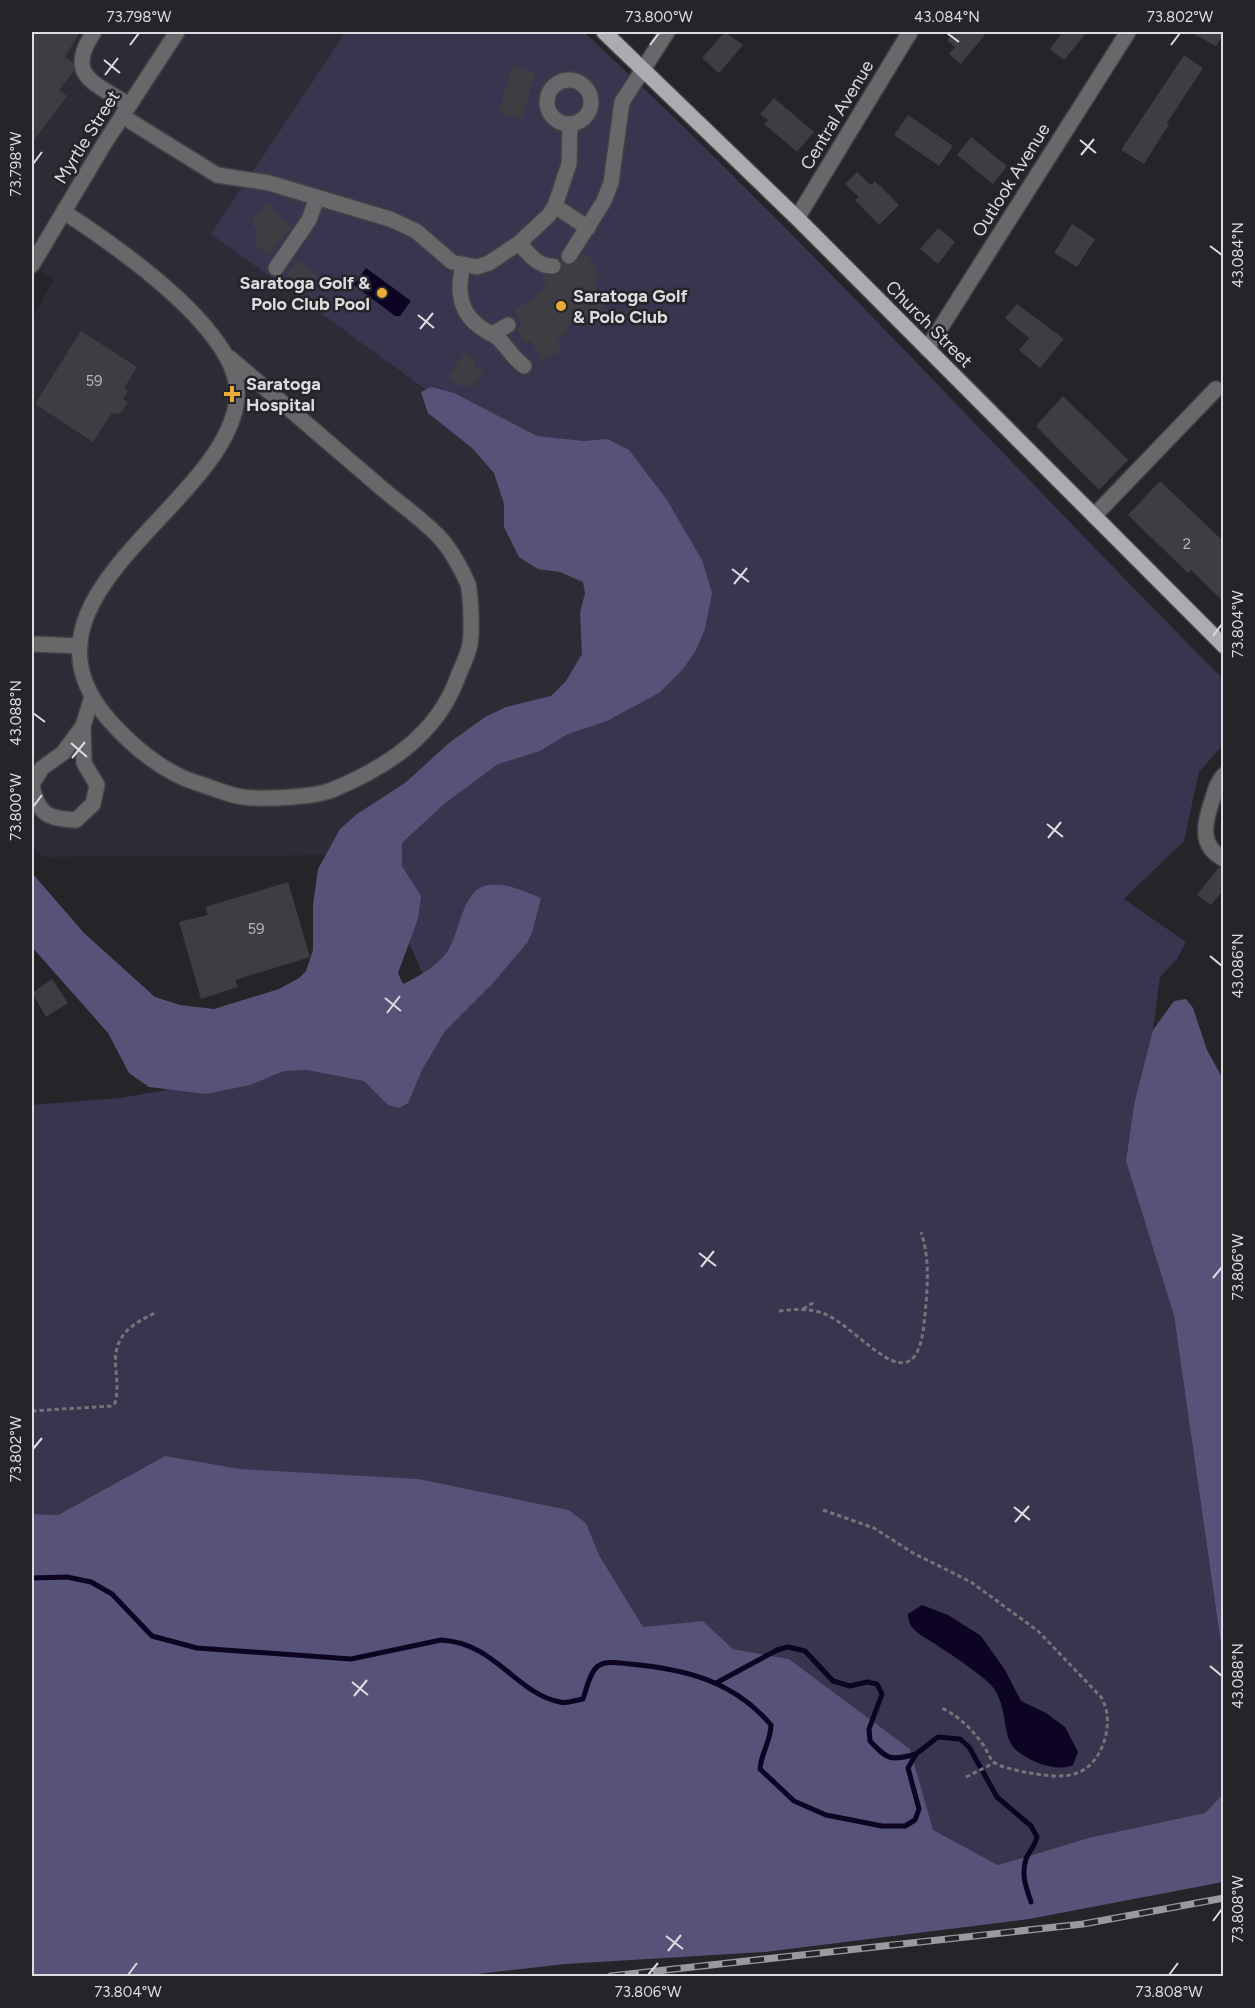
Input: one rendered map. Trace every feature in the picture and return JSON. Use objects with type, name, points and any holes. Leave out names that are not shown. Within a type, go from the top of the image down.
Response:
[{"type":"main road","name":"Church Street","points":[[604,32],[797,218],[1224,646]]},
{"type":"street","points":[[94,32],[82,49],[81,66],[89,80],[126,110],[218,175],[269,183],[390,219],[416,231],[442,254],[463,266],[477,267],[489,263],[519,243],[549,215],[555,206],[569,164],[570,124]]},
{"type":"street","name":"Myrtle Street","points":[[32,266],[126,110],[177,32]]},
{"type":"street","points":[[569,256],[604,201],[611,183],[622,102],[667,32]]},
{"type":"street","name":"Central Avenue","points":[[797,218],[910,32]]},
{"type":"street","name":"Outlook Avenue","points":[[927,349],[1128,32]]},
{"type":"street","points":[[276,268],[309,220],[317,198]]},
{"type":"street","points":[[555,206],[588,228]]},
{"type":"street","points":[[64,212],[127,254],[178,298],[230,358],[442,540],[469,586],[470,644],[452,692],[419,740],[370,774],[320,795],[243,797],[184,779],[135,749],[97,707],[78,665],[80,627],[99,587],[120,557],[182,493],[224,439],[238,396],[230,358]]},
{"type":"street","points":[[519,243],[536,261],[545,266],[553,266]]},
{"type":"street","points":[[463,266],[458,296],[464,309],[479,326],[492,334],[512,358],[524,366]]},
{"type":"street","points":[[492,334],[508,325]]},
{"type":"street","points":[[1094,516],[1216,389]]},
{"type":"street","points":[[32,644],[79,646]]},
{"type":"street","points":[[83,726],[63,753],[42,768],[32,785],[36,804],[53,819],[76,820],[93,804],[97,785],[84,763],[83,726],[92,697]]},
{"type":"street","points":[[1224,775],[1206,817],[1204,836],[1211,850],[1224,859]]},
{"type":"path","points":[[779,1311],[803,1309],[824,1313],[847,1326],[890,1361],[901,1365],[910,1361],[918,1354],[922,1342],[927,1284],[925,1243],[921,1232]]},
{"type":"path","points":[[803,1309],[816,1301]]},
{"type":"path","points":[[32,1412],[111,1406],[116,1402],[117,1384],[114,1361],[117,1339],[133,1323],[157,1312]]},
{"type":"path","points":[[823,1510],[874,1528],[913,1553],[971,1582],[1019,1616],[1093,1689],[1107,1707],[1108,1719],[1104,1742],[1089,1767],[1075,1776],[1058,1778],[994,1763],[967,1723],[940,1707]]},
{"type":"path","points":[[966,1777],[994,1763]]},
{"type":"shaded area","name":"Saratoga Hospital","points":[[32,32],[344,32],[340,41],[536,469],[624,647],[371,855],[43,857],[32,848],[32,319],[54,279],[32,265]]},
{"type":"shaded area","name":"Saratoga Golf & Polo Club","points":[[344,32],[584,32],[666,110],[827,271],[1223,679],[1223,745],[1199,772],[1184,841],[1124,899],[1186,942],[1177,959],[1160,977],[1153,1030],[1134,1104],[1126,1161],[1174,1316],[1223,1658],[1223,1794],[1205,1813],[1092,1837],[998,1865],[932,1830],[910,1749],[789,1659],[733,1649],[703,1621],[643,1628],[599,1555],[586,1523],[569,1510],[419,1479],[241,1469],[165,1456],[58,1515],[32,1514],[32,1105],[120,1098],[218,1081],[424,977],[371,855],[624,647],[536,469],[211,234]]},
{"type":"shaded area","name":"Saratoga Golf & Polo Club Pool","points":[[366,268],[411,301],[400,316],[395,316],[354,285]]},
{"type":"shaded area","points":[[431,387],[454,393],[537,436],[584,441],[607,439],[629,450],[667,500],[702,560],[712,593],[705,629],[696,650],[683,669],[659,693],[607,721],[568,734],[540,751],[498,764],[444,804],[402,843],[402,866],[421,896],[418,919],[398,973],[403,984],[430,969],[446,953],[453,941],[465,907],[472,895],[479,889],[487,885],[505,886],[541,898],[532,933],[527,943],[493,983],[445,1031],[422,1070],[408,1103],[399,1108],[388,1105],[364,1081],[307,1070],[284,1071],[250,1085],[206,1094],[149,1087],[129,1073],[108,1033],[32,947],[32,873],[84,933],[155,997],[180,1005],[214,1009],[279,989],[299,978],[306,971],[313,950],[313,905],[318,869],[340,829],[357,814],[405,783],[449,743],[485,717],[506,707],[551,696],[566,681],[582,654],[580,613],[585,593],[583,582],[560,572],[538,569],[519,557],[504,527],[504,504],[494,473],[472,448],[428,413],[421,392]]},
{"type":"shaded area","points":[[1186,999],[1193,1008],[1207,1050],[1223,1079],[1223,1658],[1174,1316],[1126,1161],[1134,1104],[1153,1030],[1174,1001]]},
{"type":"shaded area","points":[[165,1456],[241,1469],[419,1479],[569,1510],[586,1523],[599,1555],[643,1627],[703,1621],[733,1649],[789,1659],[910,1749],[933,1830],[998,1865],[1092,1837],[1205,1813],[1223,1794],[1223,1882],[1029,1919],[765,1952],[565,1964],[459,1976],[32,1976],[32,1514],[58,1515]]},
{"type":"shaded area","points":[[922,1605],[948,1615],[981,1636],[1005,1670],[1021,1701],[1046,1713],[1065,1727],[1078,1752],[1073,1765],[1051,1767],[1029,1759],[1017,1751],[1008,1737],[1002,1708],[994,1689],[987,1681],[921,1635],[911,1625],[908,1614]]},
{"type":"building","points":[[32,32],[80,32],[65,57],[73,63],[74,71],[59,90],[67,96],[32,143]]},
{"type":"building","points":[[725,32],[743,45],[719,73],[702,58]]},
{"type":"building","points":[[954,32],[987,32],[961,64],[949,54],[955,47],[947,40]]},
{"type":"building","points":[[1063,32],[1087,32],[1064,60],[1050,49]]},
{"type":"building","points":[[1190,32],[1224,32],[1224,34],[1216,46]]},
{"type":"building","points":[[1184,55],[1203,68],[1167,123],[1169,124],[1144,164],[1121,150]]},
{"type":"building","points":[[512,66],[535,73],[522,119],[499,112]]},
{"type":"building","points":[[774,98],[814,132],[797,152],[764,124],[768,120],[760,114]]},
{"type":"building","points":[[908,115],[953,146],[939,166],[894,135]]},
{"type":"building","points":[[971,137],[1007,166],[993,184],[957,155]]},
{"type":"building","points":[[857,172],[871,185],[875,181],[899,205],[879,225],[855,200],[859,197],[845,184]]},
{"type":"building","points":[[267,203],[292,227],[267,255],[252,240],[259,232],[252,225],[255,222],[252,219]]},
{"type":"building","points":[[1072,224],[1095,239],[1077,267],[1054,253]]},
{"type":"building","points":[[938,228],[955,242],[938,264],[920,249]]},
{"type":"building","name":"Saratoga Golf & Polo Club","points":[[582,254],[587,254],[599,276],[593,280],[604,304],[594,319],[580,319],[566,328],[568,332],[556,339],[562,350],[542,361],[530,340],[525,344],[517,329],[522,326],[514,311],[547,288],[542,279],[544,275],[558,274],[561,271],[562,262],[573,265]]},
{"type":"building","points":[[299,260],[318,277],[306,291],[287,274]]},
{"type":"building","points":[[1017,304],[1064,339],[1040,368],[1019,350],[1029,338],[1005,318]]},
{"type":"building","points":[[81,331],[137,367],[124,388],[128,391],[123,399],[128,402],[120,414],[112,413],[93,442],[35,404]]},
{"type":"building","points":[[465,352],[476,360],[473,365],[483,372],[472,388],[464,382],[460,387],[448,379]]},
{"type":"building","points":[[1063,396],[1128,460],[1099,490],[1036,426]]},
{"type":"building","points":[[1160,481],[1224,542],[1224,602],[1191,570],[1188,573],[1128,515]]},
{"type":"building","points":[[1219,867],[1224,869],[1224,889],[1211,905],[1197,895]]},
{"type":"building","points":[[288,882],[310,957],[235,980],[238,987],[201,999],[179,922],[208,915],[205,907]]},
{"type":"building","points":[[52,979],[68,1003],[46,1017],[32,993]]},
{"type":"waterway","points":[[32,1578],[67,1577],[91,1582],[112,1594],[152,1636],[197,1648],[351,1659],[441,1640],[460,1643],[491,1659],[530,1689],[544,1697],[563,1702],[583,1699],[593,1672],[602,1664],[650,1666],[689,1674],[725,1688],[757,1710],[771,1725],[760,1769],[794,1801],[826,1815],[882,1826],[905,1826],[915,1820],[919,1809],[908,1768],[916,1754],[938,1737],[960,1739],[969,1747],[997,1797],[1031,1826],[1037,1837],[1026,1859],[1024,1870],[1031,1902]]},
{"type":"waterway","points":[[716,1683],[777,1650],[788,1647],[805,1651],[833,1681],[850,1686],[867,1682],[877,1684],[882,1694],[869,1729],[870,1741],[890,1757],[900,1758],[916,1754]]},
{"type":"railway","points":[[611,1976],[1083,1924],[1224,1898]]},
{"type":"place","name":"Saratoga Golf & Polo Club Pool","points":[[382,293]]},
{"type":"place","name":"Saratoga Golf & Polo Club","points":[[561,306]]},
{"type":"place","name":"Saratoga Hospital","points":[[232,394]]}]
